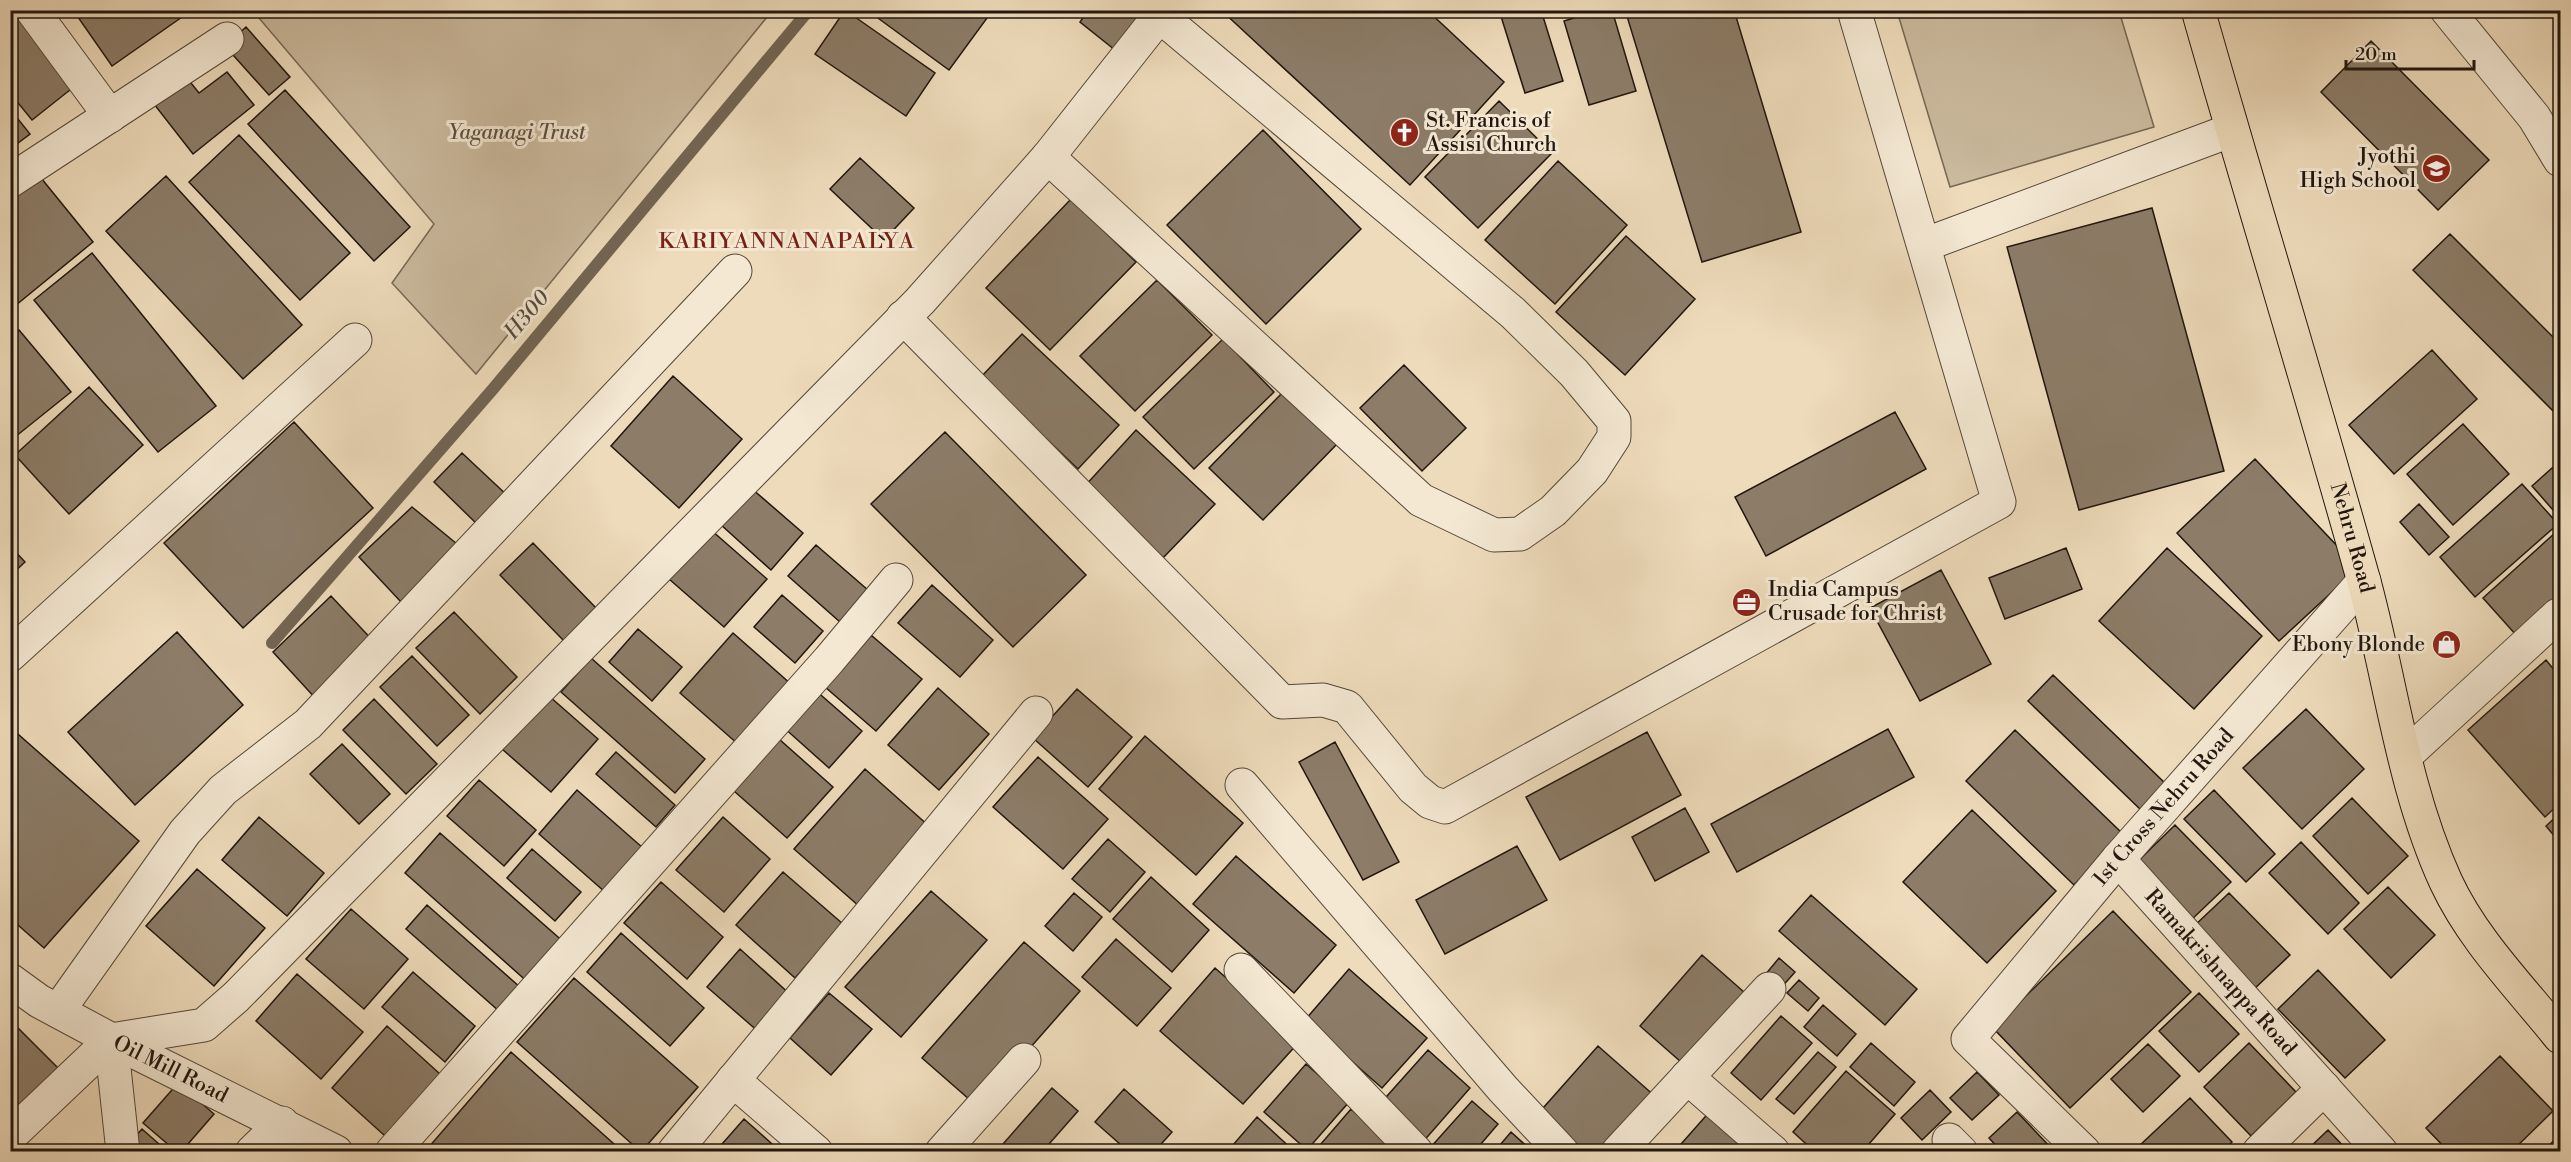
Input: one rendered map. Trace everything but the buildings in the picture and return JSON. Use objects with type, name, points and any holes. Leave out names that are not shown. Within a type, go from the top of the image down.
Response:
[{"type":"main road","name":"Nehru Road","points":[[2198,10],[2364,581],[2405,756],[2430,841],[2446,883],[2475,934],[2556,1023]]},
{"type":"street","points":[[32,10],[110,116]]},
{"type":"street","points":[[903,317],[1282,702],[1323,700],[1347,707],[1413,788],[1430,802],[1445,807],[1999,502],[1854,10]]},
{"type":"street","points":[[2447,10],[2534,117],[2560,160]]},
{"type":"street","points":[[10,1136],[111,1040],[204,1026],[236,997],[903,317],[1048,157],[1162,13],[1513,313],[1574,373],[1614,421],[1614,437],[1592,471],[1553,511],[1520,534],[1494,535],[1421,500],[1048,157]]},
{"type":"street","points":[[10,181],[226,39]]},
{"type":"street","points":[[1924,244],[2232,130]]},
{"type":"street","points":[[58,1011],[185,832],[224,790],[308,724],[735,271]]},
{"type":"street","points":[[10,655],[355,340]]},
{"type":"street","points":[[392,1152],[829,660],[896,580]]},
{"type":"street","name":"1st Cross Nehru Road","points":[[2084,1152],[1968,1039],[2118,859],[2364,581]]},
{"type":"street","points":[[2405,756],[2558,615],[2560,618]]},
{"type":"street","points":[[674,1152],[1036,713]]},
{"type":"street","points":[[1242,785],[1503,1089],[1562,1152]]},
{"type":"street","name":"Ramakrishnappa Road","points":[[2118,859],[2381,1152]]},
{"type":"street","points":[[1241,970],[1416,1152]]},
{"type":"street","name":"Oil Mill Road","points":[[10,980],[39,1001],[111,1040],[282,1123],[336,1152]]},
{"type":"street","points":[[1618,1152],[1769,989]]},
{"type":"street","points":[[111,1040],[123,1152]]},
{"type":"street","points":[[942,1152],[1024,1060]]},
{"type":"street","points":[[1687,1077],[1773,1152]]},
{"type":"street","points":[[733,1080],[816,1152]]},
{"type":"street","points":[[2259,1152],[2324,1088]]},
{"type":"street","points":[[252,1152],[282,1123]]},
{"type":"green space","name":"Yaganagi Trust","points":[[253,11],[772,11],[476,374],[392,283],[434,224]]},
{"type":"green space","points":[[1897,11],[2119,11],[2154,127],[1950,187]]},
{"type":"waterway","name":"H300","points":[[272,643],[493,389],[809,10]]},
{"type":"place","name":"St. Francis of Assisi Church","points":[[1405,133]]},
{"type":"place","name":"Jyothi High School","points":[[2437,169]]},
{"type":"place","name":"India Campus Crusade for Christ","points":[[1747,602]]},
{"type":"place","name":"Ebony Blonde","points":[[2446,645]]},
{"type":"district","name":"KARIYANNANAPALYA","points":[[787,241]]}]
